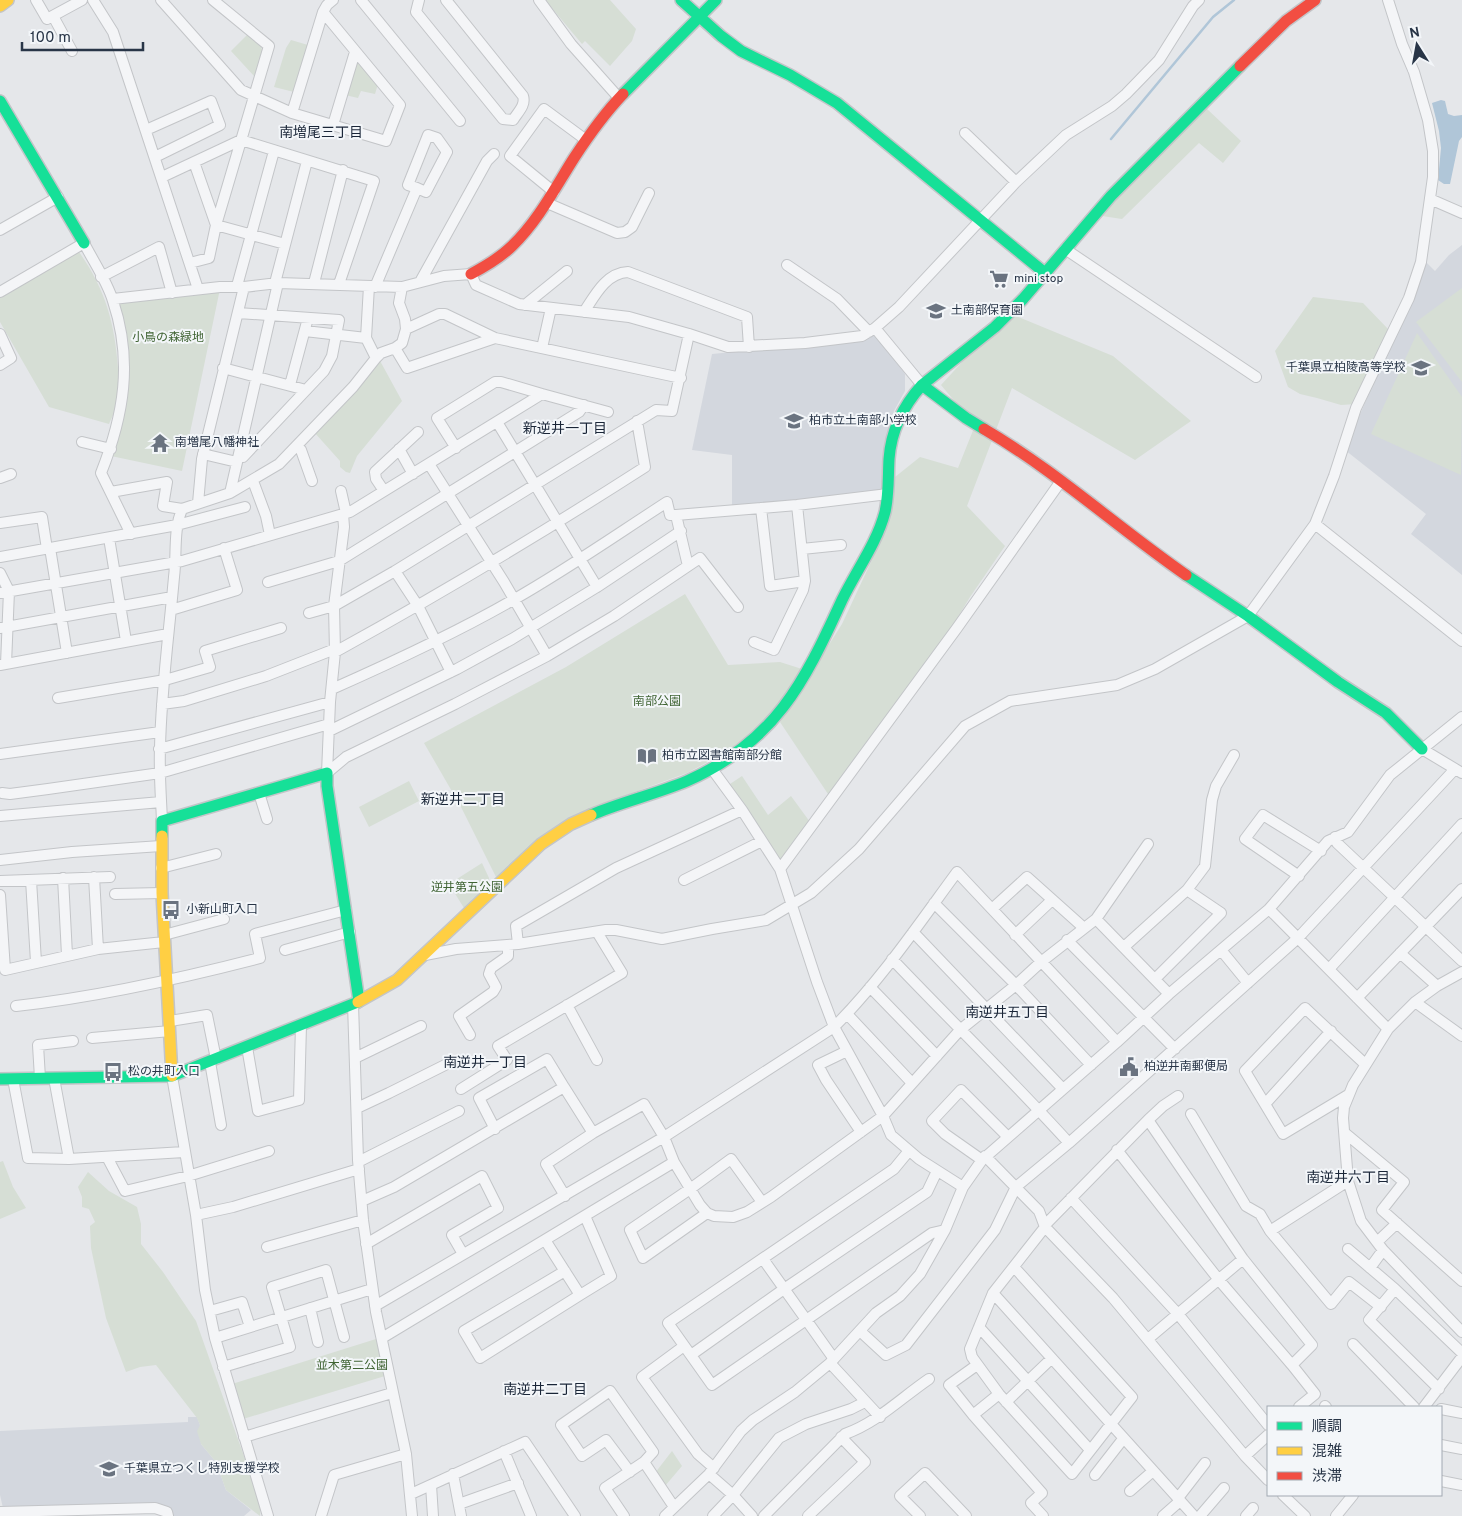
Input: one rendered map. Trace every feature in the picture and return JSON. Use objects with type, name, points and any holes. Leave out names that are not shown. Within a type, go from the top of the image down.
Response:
[{"type":"street","points":[[0,6],[8,0]]},
{"type":"street","points":[[36,0],[48,19],[82,0]]},
{"type":"street","points":[[93,0],[113,32],[198,289]]},
{"type":"street","points":[[161,0],[241,90],[292,113],[386,141],[400,104],[323,12]]},
{"type":"street","points":[[190,263],[209,258],[216,225],[269,46],[213,0]]},
{"type":"street","points":[[292,113],[323,12],[333,0]]},
{"type":"street","points":[[361,0],[460,121]]},
{"type":"street","points":[[419,0],[416,12],[503,119],[512,120],[524,105],[525,100],[523,96],[446,0]]},
{"type":"street","points":[[539,0],[571,44],[620,98]]},
{"type":"street","points":[[681,0],[699,18],[741,51],[790,75],[837,102],[1045,274]]},
{"type":"street","points":[[113,299],[198,289],[276,283],[402,287],[444,276],[472,274],[490,265],[514,244],[547,203],[586,140],[620,98],[716,0]]},
{"type":"street","points":[[472,274],[476,285],[519,304],[629,317],[728,347],[805,343],[862,336],[899,308],[1016,182],[1066,135],[1112,106],[1126,94],[1159,60],[1193,6],[1199,0]]},
{"type":"street","points":[[0,1079],[172,1076],[379,992],[397,980],[526,857],[559,831],[593,814],[670,787],[712,769],[750,742],[772,722],[787,703],[807,671],[874,540],[883,517],[888,494],[890,452],[895,428],[910,396],[995,327],[1023,299],[1111,196],[1248,56],[1286,21],[1315,0]]},
{"type":"street","points":[[424,955],[456,949],[513,944],[616,930],[662,939],[766,920],[811,893],[859,849],[965,726],[1010,701],[1117,685],[1154,670],[1248,616],[1315,524],[1334,476],[1356,408],[1412,289],[1421,262],[1433,177],[1428,120],[1414,72],[1402,44],[1388,0]]},
{"type":"street","points":[[53,16],[72,51]]},
{"type":"street","points":[[333,125],[355,52]]},
{"type":"street","points":[[0,101],[58,197],[113,299],[120,326],[124,368],[124,394],[111,449],[101,473],[131,534]]},
{"type":"street","points":[[146,130],[211,101],[220,125],[155,156]]},
{"type":"street","points":[[554,192],[510,156],[544,109],[586,140]]},
{"type":"street","points":[[965,133],[1016,182]]},
{"type":"street","points":[[428,135],[437,138],[447,152],[426,192],[417,188],[408,185],[428,135]]},
{"type":"street","points":[[162,177],[241,140],[374,181],[339,284]]},
{"type":"street","points":[[198,503],[203,454],[238,313],[250,235],[274,151]]},
{"type":"street","points":[[420,282],[487,161],[494,154]]},
{"type":"street","points":[[230,493],[272,314],[276,283],[285,244],[308,161]]},
{"type":"street","points":[[194,162],[216,225]]},
{"type":"street","points":[[314,283],[343,170]]},
{"type":"street","points":[[376,358],[366,338],[372,286],[417,188]]},
{"type":"street","points":[[547,203],[616,233],[625,232],[632,227],[648,193]]},
{"type":"street","points":[[0,230],[58,197]]},
{"type":"street","points":[[1430,199],[1462,213]]},
{"type":"street","points":[[216,225],[285,244]]},
{"type":"street","points":[[0,292],[84,243]]},
{"type":"street","points":[[102,277],[159,247],[172,293]]},
{"type":"street","points":[[1066,249],[1256,378]]},
{"type":"street","points":[[787,266],[837,299],[872,330],[922,385],[966,418],[1005,441],[1061,481],[1158,556],[1248,616],[1338,682],[1379,708],[1422,749],[1458,771],[1298,938],[1069,1143],[1016,1187],[995,1230],[906,1346],[886,1355],[860,1331]]},
{"type":"street","points":[[525,305],[567,271]]},
{"type":"street","points":[[584,312],[596,293],[610,279],[618,273],[628,272],[747,317],[749,347]]},
{"type":"street","points":[[111,492],[166,482],[163,506],[182,509],[230,493],[279,464],[353,387],[381,353],[395,348],[402,343],[406,329],[400,303],[402,287]]},
{"type":"street","points":[[542,348],[551,308]]},
{"type":"street","points":[[203,454],[238,459],[243,457],[324,371],[332,356],[339,320],[238,313]]},
{"type":"street","points":[[406,329],[439,314],[445,314],[495,338],[680,378]]},
{"type":"street","points":[[290,385],[308,318]]},
{"type":"street","points":[[305,331],[366,338]]},
{"type":"street","points":[[0,334],[11,358],[0,365]]},
{"type":"street","points":[[309,613],[334,606],[395,571],[656,410],[672,411],[689,334]]},
{"type":"street","points":[[395,348],[407,368],[495,338]]},
{"type":"street","points":[[223,368],[306,390]]},
{"type":"street","points":[[456,448],[436,418],[495,382],[501,382],[608,412]]},
{"type":"street","points":[[5,592],[182,561],[350,512],[542,394]]},
{"type":"street","points":[[268,582],[339,561],[579,412],[584,405]]},
{"type":"street","points":[[162,704],[184,701],[266,676],[335,650],[418,606],[559,522],[645,467],[637,421]]},
{"type":"street","points":[[497,422],[597,587]]},
{"type":"street","points":[[384,492],[375,474],[418,432]]},
{"type":"street","points":[[82,442],[111,449]]},
{"type":"street","points":[[297,446],[301,450],[312,482]]},
{"type":"street","points":[[399,450],[413,474]]},
{"type":"street","points":[[429,464],[469,526],[547,656]]},
{"type":"street","points":[[0,478],[11,474]]},
{"type":"street","points":[[253,481],[266,516],[270,535]]},
{"type":"street","points":[[780,869],[958,628],[1061,481]]},
{"type":"street","points":[[341,491],[344,527],[334,606],[335,650],[330,702],[327,773],[339,870],[350,932],[356,1002],[355,1058],[363,1220],[375,1306],[406,1454],[412,1516]]},
{"type":"street","points":[[332,689],[437,642],[513,600],[667,502],[670,515],[676,516],[797,505],[888,494]]},
{"type":"street","points":[[754,642],[774,650],[803,590],[805,581],[797,505]]},
{"type":"street","points":[[0,557],[177,525],[245,507]]},
{"type":"street","points":[[760,508],[770,586],[805,581]]},
{"type":"street","points":[[182,509],[177,525],[175,544],[160,732],[161,868],[172,1076],[196,1215],[205,1290],[223,1367],[268,1516]]},
{"type":"street","points":[[676,516],[688,566]]},
{"type":"street","points":[[0,523],[42,517],[56,583],[67,652]]},
{"type":"street","points":[[1315,524],[1462,641]]},
{"type":"street","points":[[2,793],[10,794],[160,774],[329,728],[451,672],[530,628],[597,587],[681,531]]},
{"type":"street","points":[[109,538],[126,641]]},
{"type":"street","points":[[802,549],[841,545]]},
{"type":"street","points":[[171,610],[237,590],[224,548]]},
{"type":"street","points":[[162,821],[327,773],[346,757],[455,704],[547,656],[614,616],[700,558],[738,607]]},
{"type":"street","points":[[395,571],[418,606],[451,672]]},
{"type":"street","points":[[0,573],[5,592],[3,664],[168,634]]},
{"type":"street","points":[[4,628],[172,597]]},
{"type":"street","points":[[58,698],[165,680],[210,667],[205,651],[281,628]]},
{"type":"street","points":[[160,749],[330,702]]},
{"type":"street","points":[[664,1516],[712,1471],[741,1431],[753,1420],[795,1392],[832,1361],[876,1313],[900,1296],[920,1274],[945,1230],[963,1187],[984,1158],[1169,994],[1269,909],[1328,841],[1348,832],[1390,775],[1462,717]]},
{"type":"street","points":[[0,754],[160,732]]},
{"type":"street","points":[[1124,947],[1187,890],[1205,866],[1212,800],[1216,786],[1234,755]]},
{"type":"street","points":[[712,769],[742,810],[780,869],[817,982],[834,1026],[883,1116],[891,1135],[908,1152],[963,1187]]},
{"type":"street","points":[[259,793],[267,819]]},
{"type":"street","points":[[0,816],[161,802]]},
{"type":"street","points":[[470,1035],[459,1016],[493,992],[496,987],[489,974],[490,968],[508,956],[513,944],[516,926],[616,868],[742,810]]},
{"type":"street","points":[[1299,876],[1245,839],[1263,815],[1321,851]]},
{"type":"street","points":[[1329,969],[1462,824]]},
{"type":"street","points":[[1335,837],[1337,843],[1462,961]]},
{"type":"street","points":[[684,880],[762,841]]},
{"type":"street","points":[[565,1196],[546,1164],[593,1133],[644,1104],[664,1137],[674,1162],[690,1190],[707,1213],[714,1216],[733,1217],[747,1212],[883,1116],[960,1030],[1016,985],[1067,940],[1096,919],[1148,844]]},
{"type":"street","points":[[0,860],[72,852],[161,846]]},
{"type":"street","points":[[161,868],[216,854]]},
{"type":"street","points":[[375,1306],[664,1137],[834,1026],[870,987],[957,872],[1117,1042]]},
{"type":"street","points":[[94,877],[98,949]]},
{"type":"street","points":[[0,881],[110,877]]},
{"type":"street","points":[[992,909],[1027,877],[1084,928]]},
{"type":"street","points":[[63,878],[67,955]]},
{"type":"street","points":[[31,880],[36,962]]},
{"type":"street","points":[[1155,979],[1221,913],[1187,890]]},
{"type":"street","points":[[116,894],[162,893]]},
{"type":"street","points":[[0,895],[5,970],[67,955],[164,938],[224,919]]},
{"type":"street","points":[[1357,998],[1460,895]]},
{"type":"street","points":[[1015,935],[1052,900]]},
{"type":"street","points":[[934,903],[1016,985],[1090,1065]]},
{"type":"street","points":[[1269,909],[1388,1029]]},
{"type":"street","points":[[16,1006],[65,1001],[167,982],[260,958],[255,934],[346,910]]},
{"type":"street","points":[[1096,919],[1169,994]]},
{"type":"street","points":[[285,950],[350,932]]},
{"type":"street","points":[[461,1089],[507,1060],[498,1046],[622,973],[598,932]]},
{"type":"street","points":[[913,932],[1063,1089]]},
{"type":"street","points":[[1067,940],[1175,1049]]},
{"type":"street","points":[[1220,950],[1248,983]]},
{"type":"street","points":[[1400,953],[1437,986]]},
{"type":"street","points":[[892,959],[1069,1143]]},
{"type":"street","points":[[1462,972],[1437,986],[1415,1002],[1388,1029],[1365,1064],[1348,1095],[1343,1118],[1348,1181],[1361,1221],[1380,1246],[1462,1332]]},
{"type":"street","points":[[870,987],[936,1056]]},
{"type":"street","points":[[1415,1002],[1462,1036]]},
{"type":"street","points":[[567,1005],[597,1060]]},
{"type":"street","points":[[1348,1095],[1283,1134],[1245,1072],[1305,1008],[1365,1064]]},
{"type":"street","points":[[847,1014],[912,1083]]},
{"type":"street","points":[[92,1038],[170,1026],[207,1015],[221,1125]]},
{"type":"street","points":[[247,1046],[258,1111],[300,1100],[301,1025]]},
{"type":"street","points":[[355,1058],[421,1026]]},
{"type":"street","points":[[1265,1104],[1331,1031]]},
{"type":"street","points":[[40,1078],[38,1045],[73,1041]]},
{"type":"street","points":[[847,1051],[818,1065],[861,1132]]},
{"type":"street","points":[[495,1129],[479,1098],[547,1059],[593,1133]]},
{"type":"street","points":[[357,1108],[449,1062]]},
{"type":"street","points":[[54,1078],[70,1159]]},
{"type":"street","points":[[13,1079],[28,1158],[70,1159],[184,1152]]},
{"type":"street","points":[[362,1201],[394,1187],[564,1087]]},
{"type":"street","points":[[1008,1137],[960,1090],[932,1121],[945,1134],[984,1158],[1039,1211],[1045,1226],[1113,1298],[1245,1456],[1267,1479]]},
{"type":"street","points":[[1014,1267],[1132,1397],[1072,1474],[1002,1398],[977,1365],[970,1349],[992,1293],[1045,1226],[1117,1150],[1163,1106],[1178,1096]]},
{"type":"street","points":[[196,1215],[233,1208],[359,1165],[362,1160],[459,1112]]},
{"type":"street","points":[[1191,1114],[1246,1206],[1260,1214],[1270,1231],[1331,1304],[1349,1282],[1381,1307]]},
{"type":"street","points":[[1148,1120],[1243,1259],[1312,1345],[1292,1364]]},
{"type":"street","points":[[1345,1134],[1404,1182],[1382,1210],[1462,1282]]},
{"type":"street","points":[[1117,1150],[1219,1280],[1292,1364],[1315,1394],[1300,1406]]},
{"type":"street","points":[[107,1156],[125,1192],[269,1152]]},
{"type":"street","points":[[908,1152],[894,1169],[668,1323],[712,1385],[932,1233],[945,1230]]},
{"type":"street","points":[[707,1213],[643,1258],[630,1230],[690,1190],[731,1159],[762,1202]]},
{"type":"street","points":[[382,1338],[674,1162]]},
{"type":"street","points":[[691,1355],[927,1192],[937,1171]]},
{"type":"street","points":[[366,1244],[482,1176],[498,1208],[452,1235],[463,1254]]},
{"type":"street","points":[[1270,1231],[1348,1181]]},
{"type":"street","points":[[1071,1198],[1178,1314],[1267,1424]]},
{"type":"street","points":[[565,1270],[464,1331],[480,1358],[611,1276],[585,1216]]},
{"type":"street","points":[[267,1247],[363,1220]]},
{"type":"street","points":[[1370,1268],[1380,1246],[1397,1224]]},
{"type":"street","points":[[545,1240],[580,1295]]},
{"type":"street","points":[[1348,1250],[1395,1289],[1462,1352]]},
{"type":"street","points":[[764,1259],[806,1319],[832,1361],[880,1417]]},
{"type":"street","points":[[1148,1339],[1243,1259]]},
{"type":"street","points":[[223,1367],[290,1347],[272,1287],[326,1270],[344,1338]]},
{"type":"street","points":[[216,1338],[372,1289]]},
{"type":"street","points":[[1395,1289],[1369,1320],[1438,1389]]},
{"type":"street","points":[[992,1293],[1194,1516]]},
{"type":"street","points":[[210,1311],[242,1302],[250,1327]]},
{"type":"street","points":[[310,1308],[318,1342]]},
{"type":"street","points":[[979,1327],[1090,1450]]},
{"type":"street","points":[[1353,1344],[1423,1406]]},
{"type":"street","points":[[684,1346],[642,1377],[698,1454],[752,1516]]},
{"type":"street","points":[[1425,1406],[1462,1357]]},
{"type":"street","points":[[972,1415],[1028,1381],[1051,1359]]},
{"type":"street","points":[[977,1365],[949,1385],[972,1415],[1042,1493],[1032,1503],[1043,1516]]},
{"type":"street","points":[[1450,1374],[1462,1377]]},
{"type":"street","points":[[764,1516],[841,1437],[880,1417],[929,1380]]},
{"type":"street","points":[[624,1516],[605,1488],[630,1472],[644,1462],[653,1452],[610,1391],[562,1425],[582,1456],[606,1440],[630,1472]]},
{"type":"street","points":[[244,1437],[392,1393]]},
{"type":"street","points":[[713,1516],[733,1495],[779,1438],[806,1424],[866,1402]]},
{"type":"street","points":[[1442,1409],[1462,1413]]},
{"type":"street","points":[[1245,1456],[1267,1436]]},
{"type":"street","points":[[808,1516],[865,1462],[841,1437]]},
{"type":"street","points":[[1095,1475],[1123,1439]]},
{"type":"street","points":[[411,1494],[525,1442],[575,1516]]},
{"type":"street","points":[[1442,1445],[1462,1449]]},
{"type":"street","points":[[504,1451],[531,1516]]},
{"type":"street","points":[[321,1516],[334,1475],[406,1454]]},
{"type":"street","points":[[644,1462],[674,1507]]},
{"type":"street","points":[[1163,1516],[1179,1499],[1206,1462]]},
{"type":"street","points":[[1130,1491],[1153,1471]]},
{"type":"street","points":[[920,1516],[900,1496],[925,1472],[966,1516]]},
{"type":"street","points":[[453,1474],[461,1516]]},
{"type":"street","points":[[1442,1481],[1462,1485]]},
{"type":"street","points":[[459,1504],[518,1484]]},
{"type":"street","points":[[431,1485],[433,1516]]},
{"type":"street","points":[[1200,1516],[1224,1488]]},
{"type":"street","points":[[1284,1496],[1305,1516]]},
{"type":"street","points":[[1336,1516],[1352,1496]]},
{"type":"street","points":[[0,1513],[155,1508],[167,1512],[168,1516]]},
{"type":"shaded area","name":"千葉県立柏陵高等学校","points":[[1462,245],[1462,575],[1411,534],[1426,514],[1345,450],[1425,261],[1435,271],[1449,255]]},
{"type":"shaded area","name":"柏市立土南部小学校","points":[[876,334],[905,374],[905,391],[894,411],[888,431],[881,491],[732,508],[732,455],[692,450],[712,354],[861,340]]},
{"type":"shaded area","name":"千葉県立つくし特別支援学校","points":[[188,1417],[197,1417],[200,1425],[201,1444],[216,1462],[226,1490],[251,1510],[244,1516],[173,1516],[171,1508],[156,1504],[3,1508],[0,1495],[0,1431],[188,1422]]},
{"type":"green space","points":[[545,0],[610,0],[636,29],[632,41],[610,66],[585,41],[582,44]]},
{"type":"green space","points":[[248,34],[262,48],[262,56],[254,76],[231,51]]},
{"type":"green space","points":[[291,40],[308,45],[294,92],[274,87],[286,48]]},
{"type":"green space","points":[[360,62],[378,84],[375,94],[361,91],[358,98],[345,95],[354,64]]},
{"type":"green space","points":[[1206,108],[1241,141],[1223,163],[1199,143],[1122,219],[1102,216],[1174,136]]},
{"type":"green space","points":[[79,252],[96,279],[102,293],[111,321],[117,352],[118,394],[116,408],[109,424],[49,407],[0,322],[0,297]]},
{"type":"green space","points":[[1462,288],[1462,382],[1416,322]]},
{"type":"green space","name":"小鳥の森緑地","points":[[220,289],[182,471],[111,456],[128,395],[128,367],[118,304],[121,301]]},
{"type":"green space","points":[[1313,297],[1363,303],[1389,330],[1356,404],[1341,405],[1300,394],[1288,387],[1275,351]]},
{"type":"green space","points":[[1016,316],[1113,356],[1191,421],[1135,460],[1012,388],[967,506],[1005,546],[970,597],[940,647],[830,797],[780,722],[842,624],[878,547],[890,481],[920,457],[958,468],[978,418],[961,409],[941,385],[975,348]]},
{"type":"green space","points":[[1417,333],[1462,397],[1461,475],[1371,434]]},
{"type":"green space","points":[[379,359],[402,401],[357,456],[350,473],[346,472],[340,467],[340,461],[314,432]]},
{"type":"green space","name":"南部公園","points":[[685,594],[728,665],[780,662],[802,669],[787,692],[749,735],[723,754],[687,773],[602,804],[496,877],[461,807],[424,743],[566,667]]},
{"type":"green space","points":[[742,776],[768,815],[791,796],[810,822],[779,864],[727,786]]},
{"type":"green space","points":[[409,781],[419,801],[369,827],[359,807]]},
{"type":"green space","name":"逆井第五公園","points":[[482,863],[489,878],[489,884],[464,908],[449,884]]},
{"type":"green space","points":[[3,1161],[13,1187],[26,1208],[0,1219],[0,1162]]},
{"type":"green space","points":[[88,1172],[109,1191],[137,1207],[141,1224],[141,1244],[163,1272],[196,1321],[261,1504],[260,1516],[226,1490],[216,1462],[201,1444],[197,1431],[200,1425],[197,1418],[156,1365],[140,1367],[126,1372],[106,1318],[91,1248],[90,1226],[95,1222],[89,1209],[82,1207],[82,1197],[78,1187]]},
{"type":"green space","name":"並木第二公園","points":[[376,1339],[385,1376],[243,1419],[232,1384]]},
{"type":"green space","points":[[672,1451],[682,1466],[665,1486],[655,1473]]},
{"type":"water","points":[[1441,100],[1445,101],[1448,114],[1454,116],[1462,115],[1462,137],[1459,141],[1450,184],[1444,184],[1438,180],[1441,148],[1432,103]]},
{"type":"waterway","points":[[1111,139],[1213,17],[1234,0]]},
{"type":"traffic: fast","points":[[681,0],[721,36],[741,51],[790,75],[837,103],[1045,273]]},
{"type":"traffic: fast","points":[[623,94],[716,0]]},
{"type":"traffic: fast","points":[[922,385],[995,327],[1023,299],[1111,196],[1240,66]]},
{"type":"traffic: fast","points":[[0,101],[84,243]]},
{"type":"traffic: fast","points":[[591,815],[675,786],[717,765],[743,748],[765,728],[783,707],[814,658],[842,600],[877,535],[886,506],[892,439],[899,419],[909,401],[922,385],[984,429]]},
{"type":"traffic: fast","points":[[1186,575],[1248,616],[1338,682],[1386,713],[1422,749]]},
{"type":"traffic: fast","points":[[162,836],[162,821],[327,773],[327,786],[359,1001]]},
{"type":"traffic: fast","points":[[0,1079],[172,1076],[358,1002]]},
{"type":"traffic: slow","points":[[0,6],[8,0]]},
{"type":"traffic: slow","points":[[358,1002],[397,980],[541,844],[571,824],[591,815]]},
{"type":"traffic: slow","points":[[162,836],[162,893],[172,1076]]},
{"type":"traffic: jam","points":[[1240,66],[1286,21],[1315,0]]},
{"type":"traffic: jam","points":[[471,274],[498,258],[530,226],[591,133],[623,94]]},
{"type":"traffic: jam","points":[[984,429],[1011,445],[1062,481],[1186,575]]},
{"type":"place","name":"mini stop","points":[[999,279]]},
{"type":"place","name":"土南部保育園","points":[[936,311]]},
{"type":"place","name":"千葉県立柏陵高等学校","points":[[1421,368]]},
{"type":"place","name":"柏市立土南部小学校","points":[[794,421]]},
{"type":"place","name":"南増尾八幡神社","points":[[160,443]]},
{"type":"place","name":"柏市立図書館南部分館","points":[[647,756]]},
{"type":"place","name":"小新山町入口","points":[[171,910]]},
{"type":"place","name":"柏逆井南郵便局","points":[[1129,1067]]},
{"type":"place","name":"松の井町入口","points":[[113,1072]]},
{"type":"place","name":"千葉県立つくし特別支援学校","points":[[109,1469]]},
{"type":"district","name":"南増尾三丁目","points":[[321,133]]},
{"type":"district","name":"新逆井一丁目","points":[[565,429]]},
{"type":"district","name":"新逆井二丁目","points":[[463,800]]},
{"type":"district","name":"南逆井五丁目","points":[[1007,1013]]},
{"type":"district","name":"南逆井一丁目","points":[[485,1063]]},
{"type":"district","name":"南逆井六丁目","points":[[1348,1178]]},
{"type":"district","name":"南逆井二丁目","points":[[545,1390]]}]
